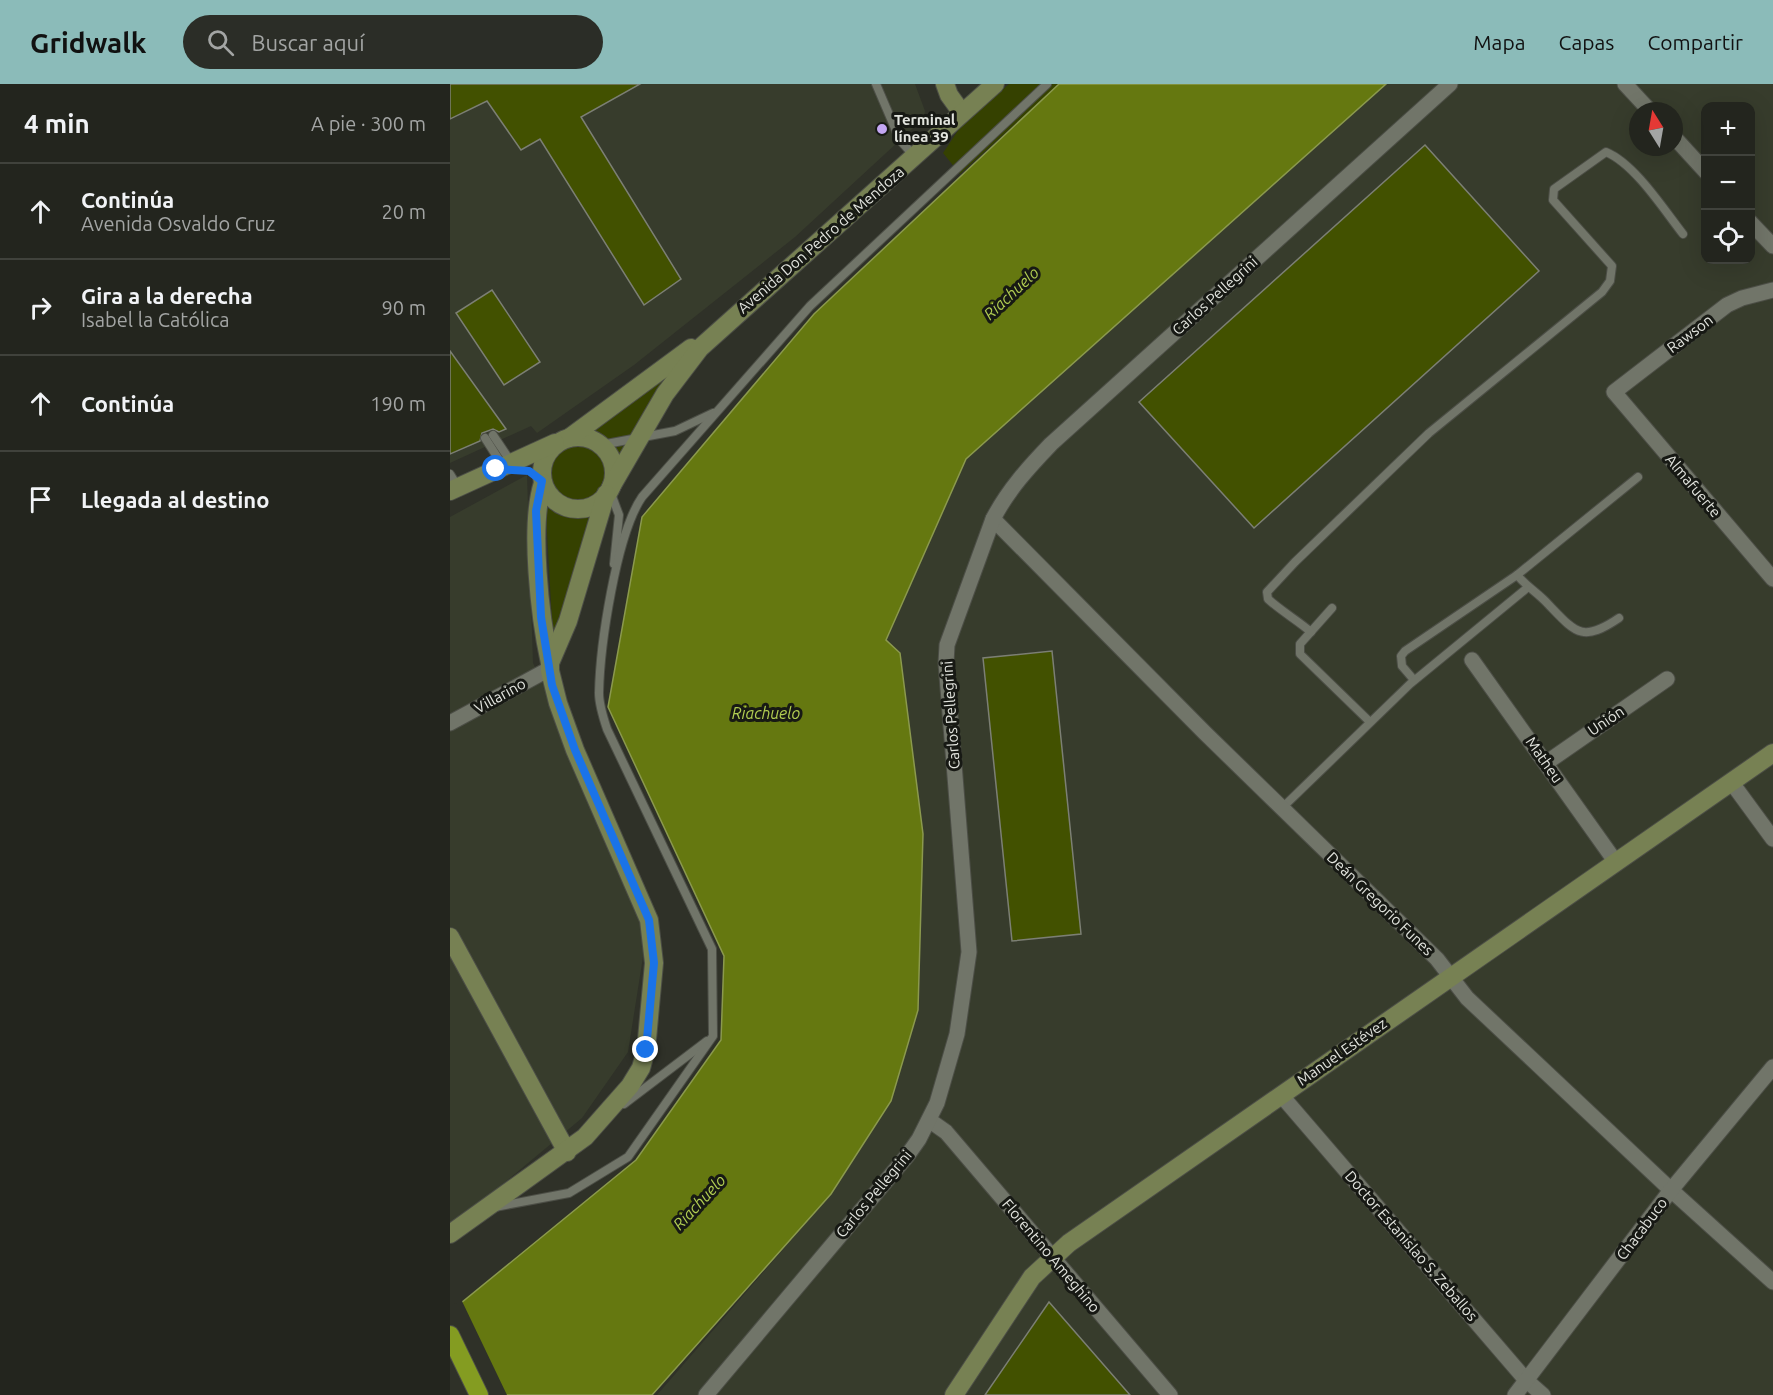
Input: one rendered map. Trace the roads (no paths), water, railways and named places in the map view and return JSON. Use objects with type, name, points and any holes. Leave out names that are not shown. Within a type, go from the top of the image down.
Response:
[{"type":"highway","points":[[450,1335],[479,1395]]},
{"type":"main road","points":[[945,84],[949,95],[962,114]]},
{"type":"main road","name":"Avenida Don Pedro de Mendoza","points":[[550,665],[568,621],[609,490],[637,440],[688,362],[727,322],[995,84]]},
{"type":"main road","name":"Avenida Don Pedro de Mendoza","points":[[565,439],[727,322]]},
{"type":"main road","points":[[453,484],[503,466],[565,439],[586,438],[601,445],[613,464],[609,490],[592,506],[574,508],[552,498],[543,482],[529,471],[503,466]]},
{"type":"main road","points":[[450,1234],[567,1152],[602,1121],[630,1086],[641,1068],[646,1050],[654,946],[645,908],[562,717],[552,685],[542,624],[536,516],[545,457],[565,439]]},
{"type":"main road","name":"Manuel Estévez","points":[[954,1395],[1027,1284],[1052,1257],[1615,861],[1773,753]]},
{"type":"main road","points":[[450,937],[567,1152]]},
{"type":"street","name":"Carlos Pellegrini","points":[[706,1395],[907,1156],[937,1103],[957,1034],[969,952],[946,663],[947,645],[993,519],[1016,481],[1051,444],[1450,84]]},
{"type":"street","points":[[1625,84],[1642,102]]},
{"type":"street","points":[[1683,147],[1701,167]]},
{"type":"street","points":[[1755,227],[1773,246]]},
{"type":"street","name":"Rawson","points":[[1614,392],[1727,305],[1742,297],[1773,290]]},
{"type":"street","name":"Almafuerte","points":[[1614,392],[1773,579]]},
{"type":"street","name":"Deán Gregorio Funes","points":[[993,519],[1282,808],[1437,959],[1467,998],[1671,1190],[1773,1282]]},
{"type":"street","name":"Matheu","points":[[1472,660],[1615,861]]},
{"type":"street","name":"Villarino","points":[[450,723],[550,665]]},
{"type":"street","name":"Unión","points":[[1546,762],[1667,679]]},
{"type":"street","points":[[1732,783],[1773,839]]},
{"type":"street","name":"Chacabuco","points":[[1515,1395],[1671,1190],[1773,1067]]},
{"type":"street","name":"Doctor Estanislao S. Zeballos","points":[[1281,1095],[1526,1380],[1542,1395]]},
{"type":"street","name":"Florentino Ameghino","points":[[929,1120],[946,1132],[1170,1395]]},
{"type":"lane","points":[[876,84],[900,140],[915,157]]},
{"type":"lane","points":[[609,601],[627,526],[636,506],[810,306],[1047,84]]},
{"type":"lane","points":[[1311,632],[1268,599],[1267,592],[1429,433],[1602,292],[1610,281],[1612,266],[1553,200],[1554,189],[1606,152],[1614,155],[1644,186],[1683,234]]},
{"type":"lane","points":[[601,445],[675,431],[717,411]]},
{"type":"lane","points":[[489,437],[503,466]]},
{"type":"lane","points":[[1414,680],[1402,666],[1401,656],[1405,651],[1517,575],[1638,477]]},
{"type":"lane","points":[[484,1210],[568,1193],[628,1157],[713,1036],[712,949],[607,729],[602,712],[599,692],[619,515],[609,490]]},
{"type":"lane","points":[[1517,575],[1527,588],[1546,601],[1567,625],[1577,631],[1589,634],[1600,631],[1619,618]]},
{"type":"lane","points":[[1282,808],[1414,680],[1527,588]]},
{"type":"lane","points":[[1332,609],[1300,644],[1300,654],[1370,722]]},
{"type":"lane","points":[[602,1121],[713,1036]]},
{"type":"water","name":"Riachuelo","points":[[1059,84],[1386,84],[966,459],[886,640],[900,653],[923,834],[918,1010],[891,1101],[831,1194],[652,1395],[450,1395],[450,1312],[636,1160],[721,1040],[724,956],[608,707],[642,517],[814,314]]},
{"type":"place","name":"Terminal línea 39","points":[[882,129]]}]
